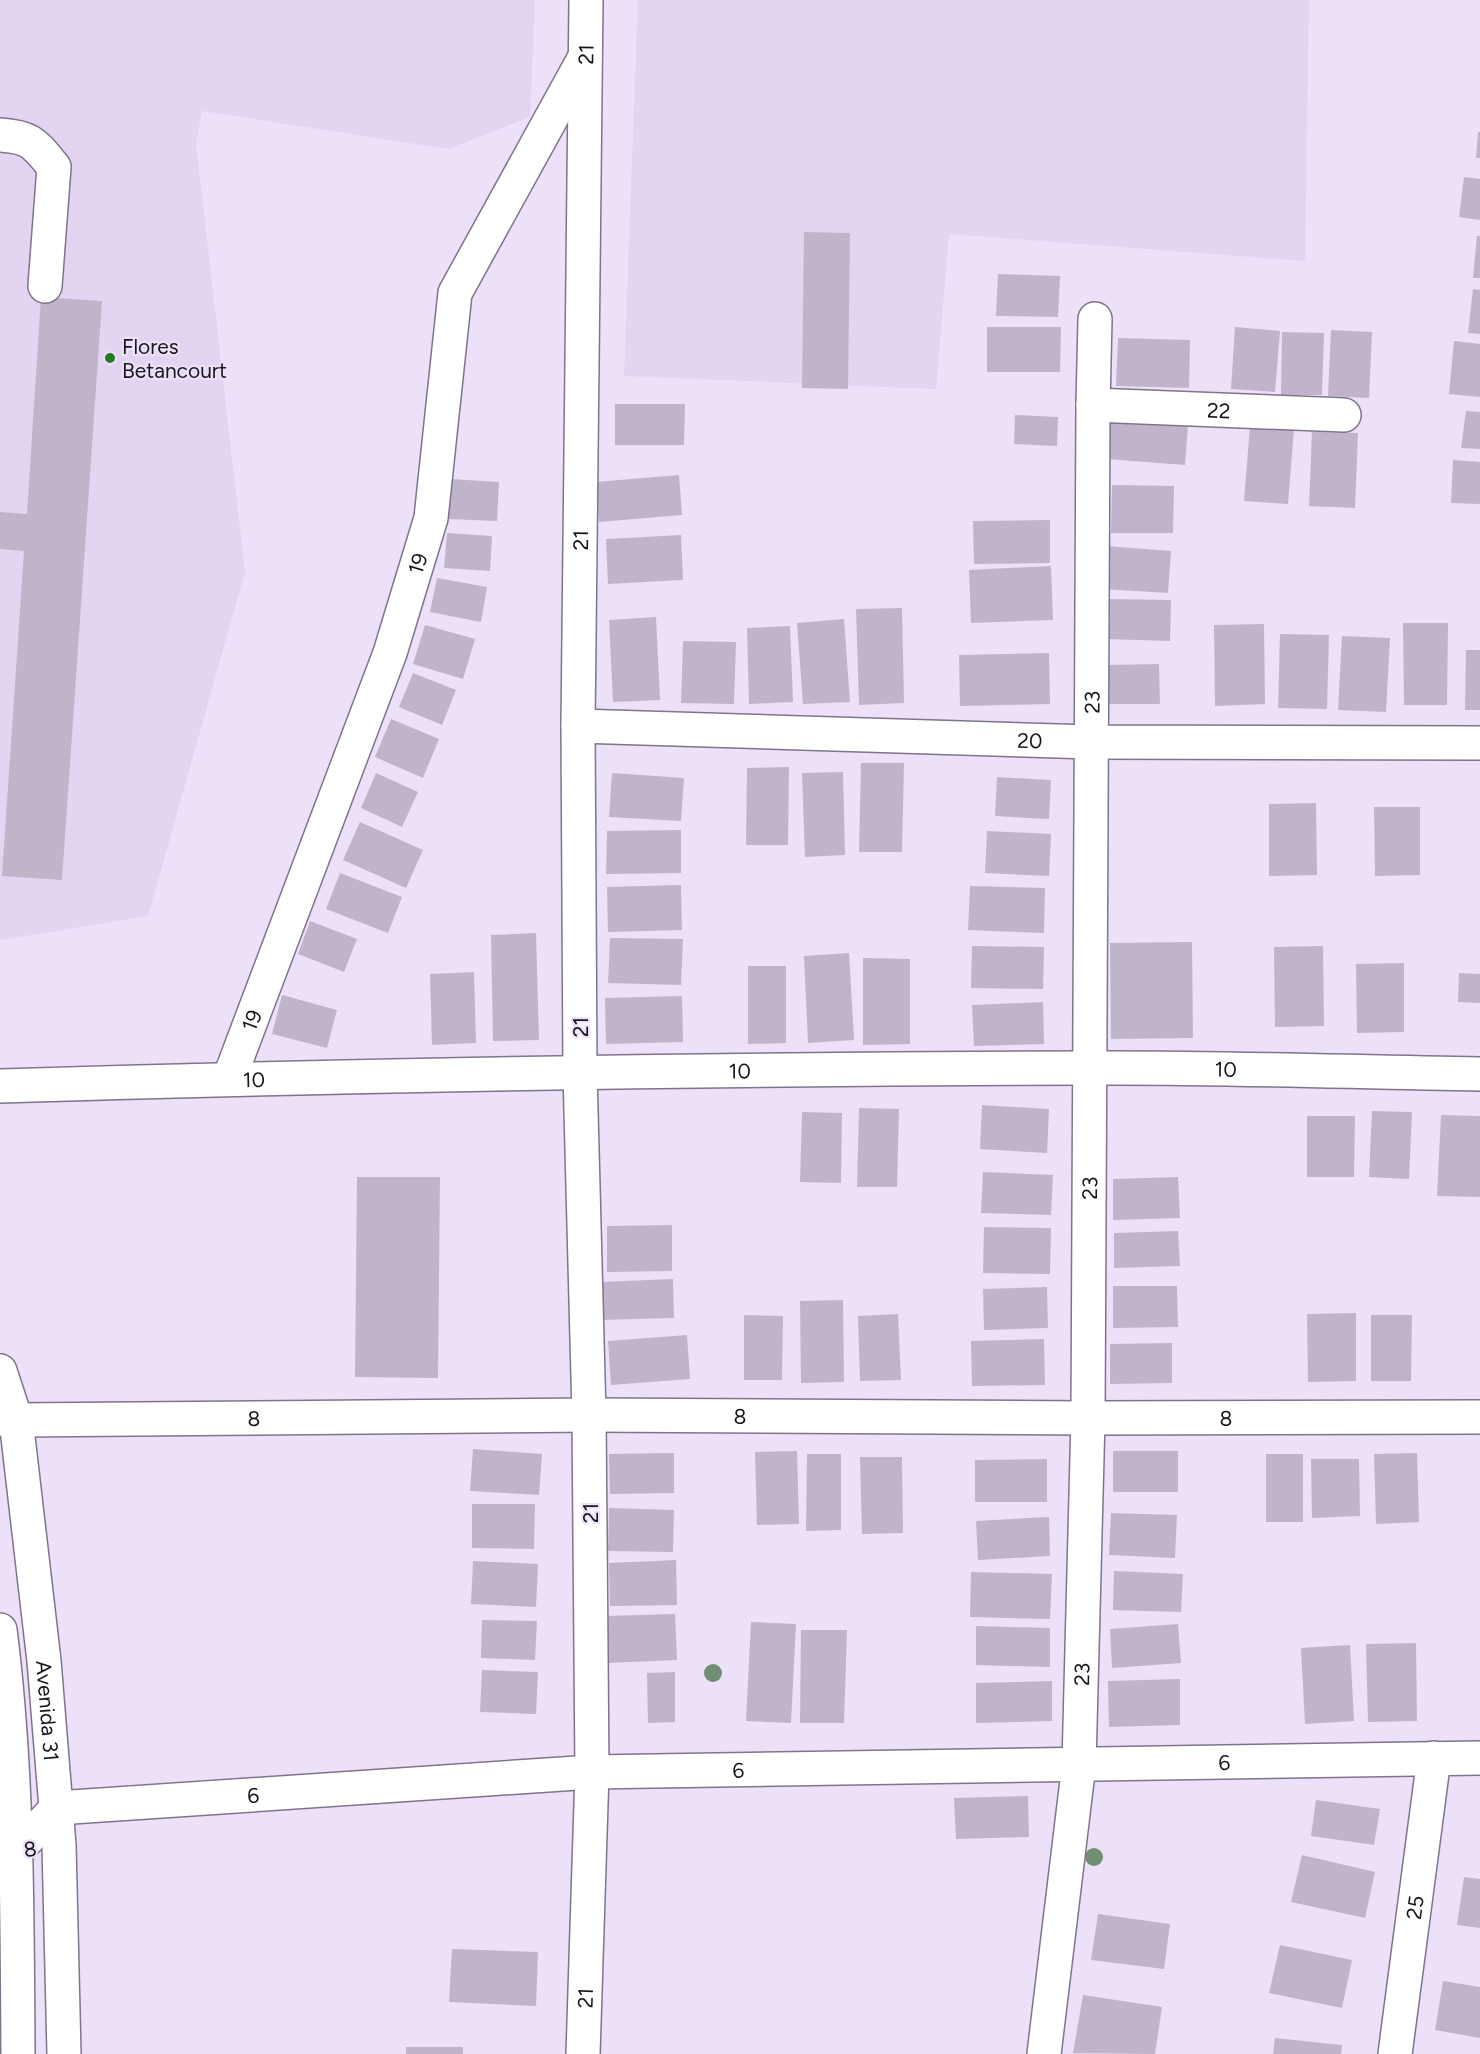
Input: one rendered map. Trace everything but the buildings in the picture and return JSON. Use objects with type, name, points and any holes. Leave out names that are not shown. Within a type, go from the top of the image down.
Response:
[{"type":"street","name":"21","points":[[582,2054],[592,1772],[589,1415],[580,1073],[578,726],[586,0]]},
{"type":"street","name":"19","points":[[229,1079],[390,653],[431,518],[456,293],[587,52]]},
{"type":"street","points":[[0,135],[22,136],[38,147],[54,167],[45,286]]},
{"type":"street","name":"23","points":[[1044,2054],[1079,1764],[1088,1418],[1095,319]]},
{"type":"street","name":"22","points":[[1093,405],[1344,415]]},
{"type":"street","name":"20","points":[[578,726],[1092,742],[1480,743]]},
{"type":"street","name":"10","points":[[0,1086],[229,1079],[580,1073],[1089,1068],[1480,1074]]},
{"type":"street","name":"Avenida 31","points":[[0,1371],[44,1661],[59,1845],[64,2054]]},
{"type":"street","name":"8","points":[[8,1419],[589,1415],[1088,1418],[1480,1417]]},
{"type":"street","name":"Avenida 31","points":[[0,1630],[8,1695],[8,1852],[18,2054]]},
{"type":"street","name":"25","points":[[1395,2054],[1434,1758]]},
{"type":"street","name":"6","points":[[57,1808],[592,1772],[1480,1758]]},
{"type":"street","points":[[8,1852],[57,1808]]},
{"type":"street","name":"8","points":[[8,1852],[59,1845]]},
{"type":"shaded area","name":"Flores Betancourt","points":[[0,0],[535,0],[530,117],[448,149],[202,111],[196,143],[245,572],[148,916],[0,940]]},
{"type":"shaded area","points":[[638,0],[1309,0],[1305,261],[949,234],[936,389],[624,376]]},
{"type":"place","name":"Flores Betancourt","points":[[110,358]]}]
